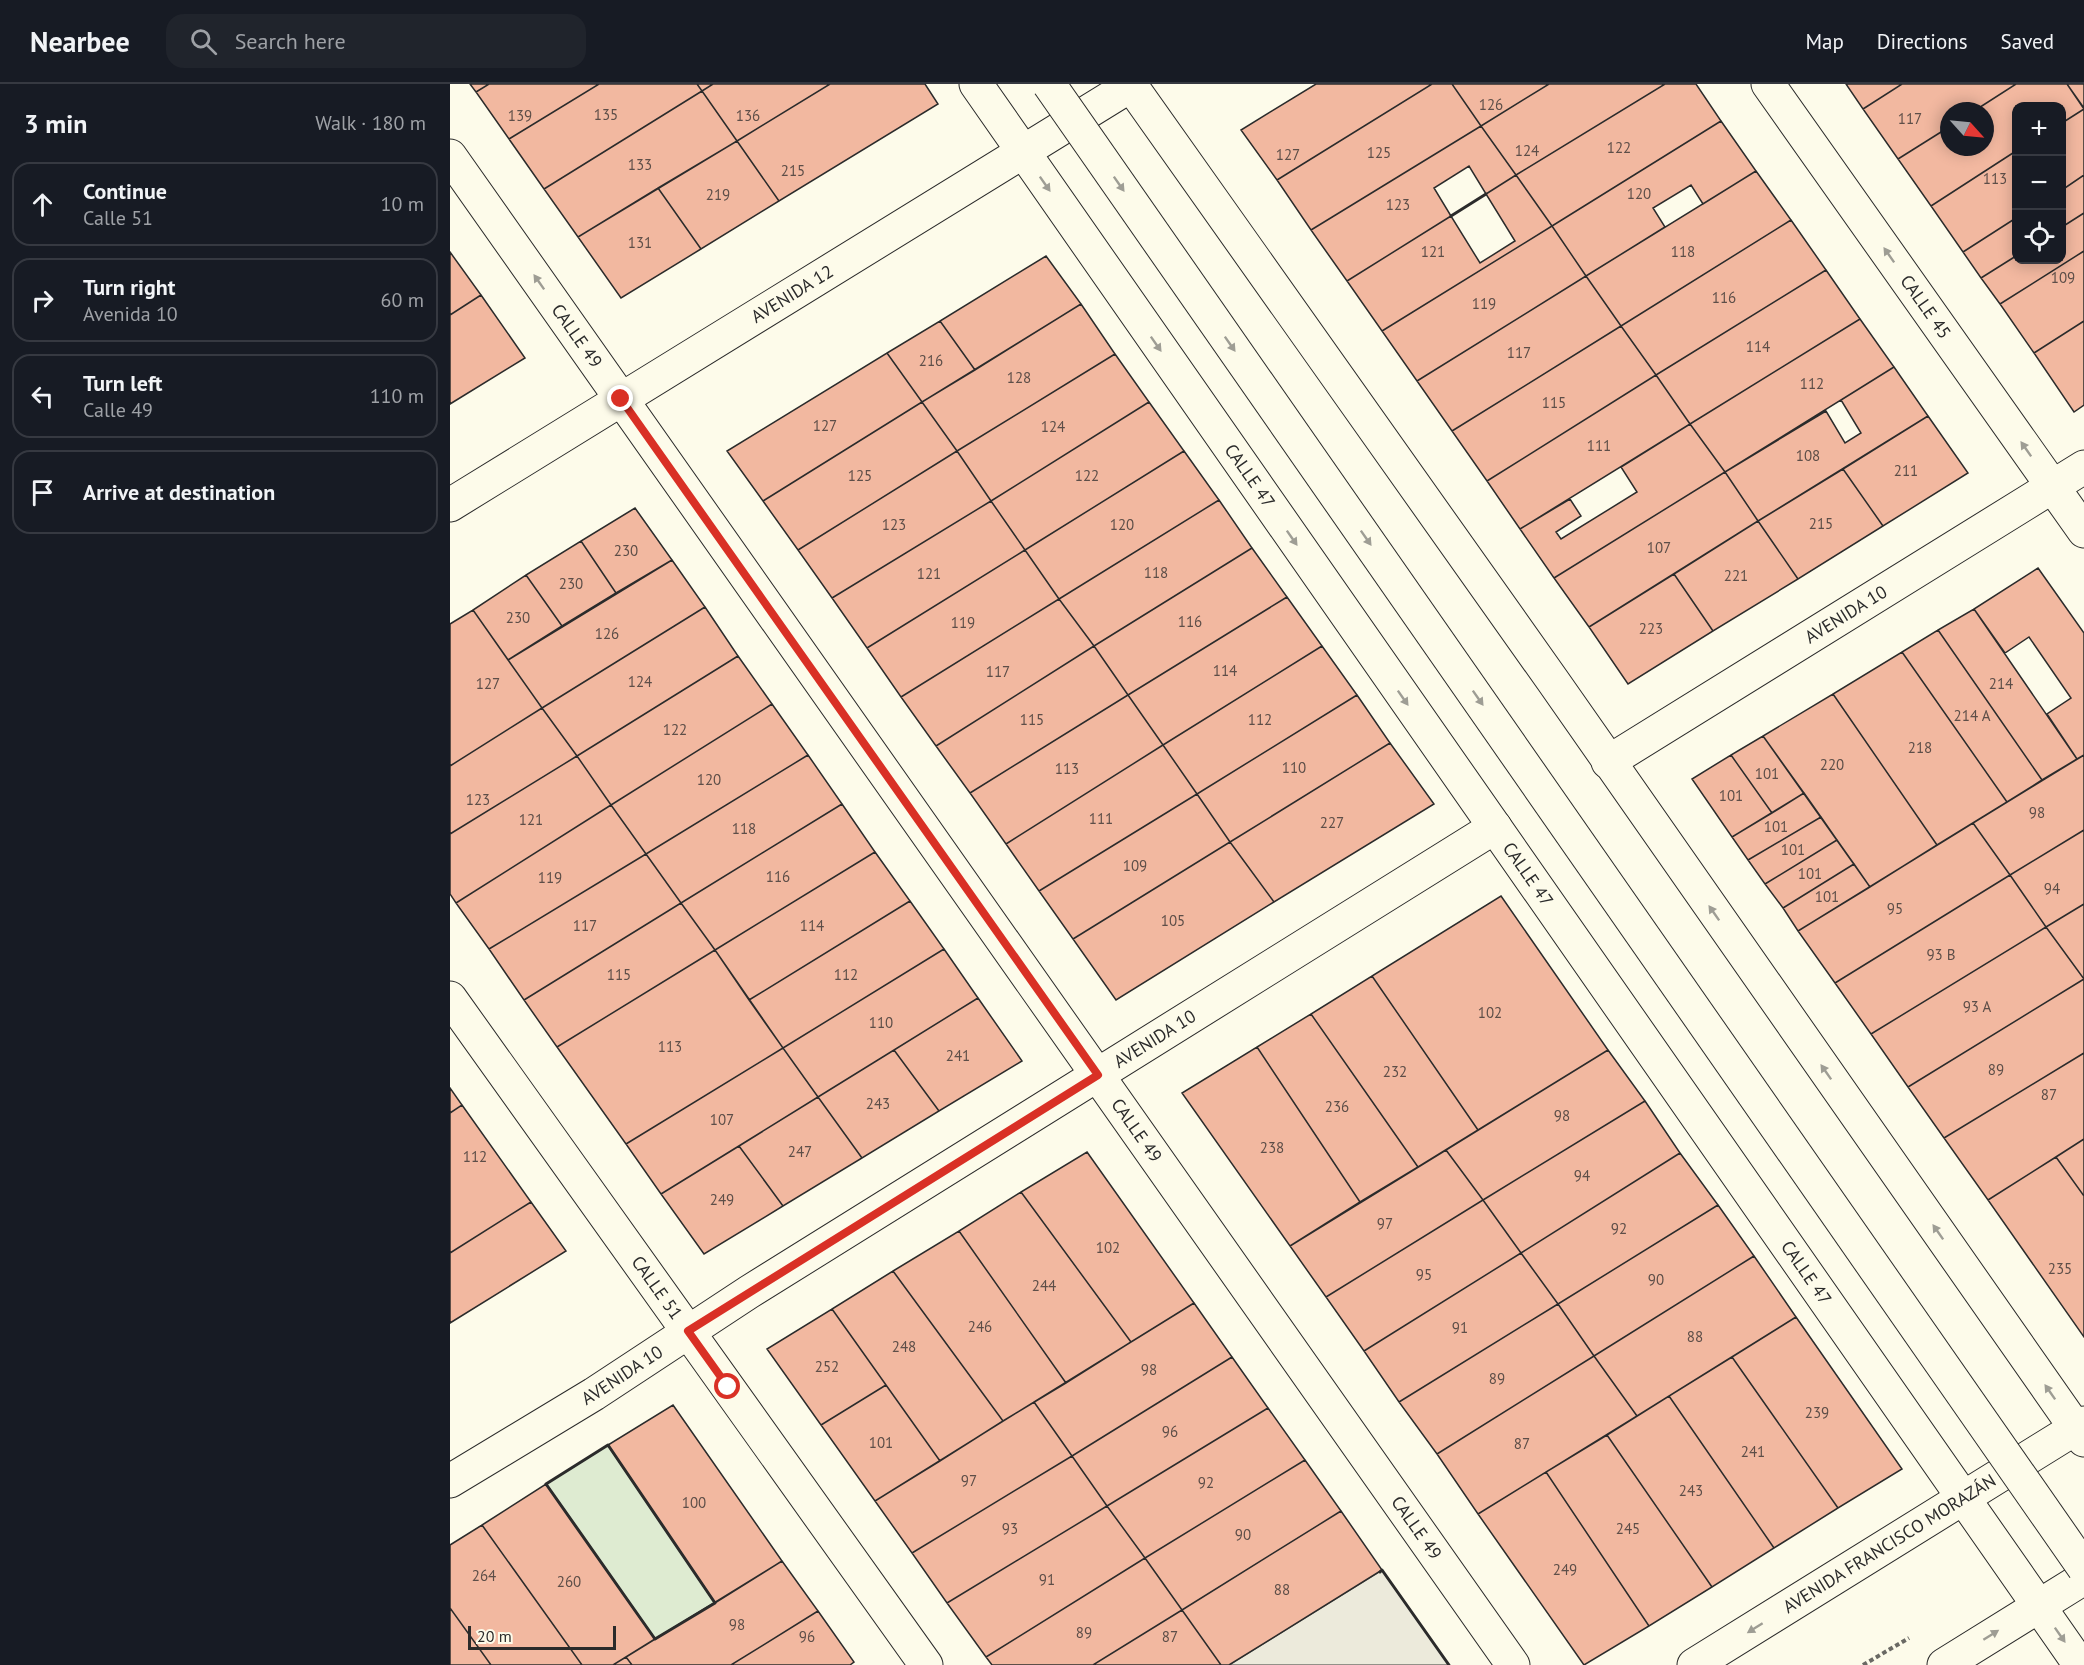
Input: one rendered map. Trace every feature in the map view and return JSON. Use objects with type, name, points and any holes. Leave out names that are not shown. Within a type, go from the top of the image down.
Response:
[{"type":"main road","name":"CALLE 47","points":[[976,84],[1966,1498],[2080,1665]]},
{"type":"main road","points":[[1049,84],[2084,1568]]},
{"type":"main road","name":"CALLE 45","points":[[1768,84],[2084,531]]},
{"type":"main road","name":"AVENIDA 12","points":[[450,504],[1131,85]]},
{"type":"main road","points":[[1131,85],[2081,1430]]},
{"type":"main road","name":"CALLE 49","points":[[450,156],[1513,1665]]},
{"type":"main road","name":"AVENIDA 10","points":[[1608,762],[2084,467]]},
{"type":"main road","name":"AVENIDA 10","points":[[450,1481],[594,1394],[749,1292],[1495,827]]},
{"type":"main road","name":"CALLE 51","points":[[450,998],[926,1665]]},
{"type":"main road","name":"AVENIDA FRANCISCO MORAZÁN","points":[[1694,1665],[2081,1430]]},
{"type":"main road","points":[[1944,1665],[2084,1578]]},
{"type":"green space","points":[[608,1445],[715,1603],[655,1639],[546,1484]]},
{"type":"shaded area","points":[[1382,1570],[1449,1665],[1229,1665]]},
{"type":"building","points":[[470,84],[489,84],[476,92]]},
{"type":"building","points":[[489,84],[599,84],[509,139],[476,92]]},
{"type":"building","points":[[599,84],[697,84],[702,91],[544,189],[509,139]]},
{"type":"building","points":[[697,84],[713,84],[702,91]]},
{"type":"building","points":[[713,84],[830,84],[737,141],[702,91]]},
{"type":"building","points":[[830,84],[925,84],[938,104],[779,201],[737,141]]},
{"type":"building","points":[[1316,84],[1432,84],[1277,180],[1241,130]]},
{"type":"building","points":[[1432,84],[1452,84],[1481,126],[1311,230],[1277,180]]},
{"type":"building","points":[[1452,84],[1549,84],[1481,126]]},
{"type":"building","points":[[1549,84],[1665,84],[1516,175],[1481,126]]},
{"type":"building","points":[[1665,84],[1696,84],[1721,121],[1552,226],[1516,175]]},
{"type":"building","points":[[1846,84],[1902,84],[1863,109]]},
{"type":"building","points":[[1902,84],[2016,84],[1988,102],[1940,102],[1940,133],[1898,159],[1863,109]]},
{"type":"building","points":[[2016,84],[2067,84],[2084,109],[2066,120],[2066,102],[2012,102],[2012,154],[1931,206],[1898,159],[1940,133],[1940,156],[1994,156],[1994,102],[1988,102]]},
{"type":"building","points":[[2067,84],[2084,84],[2084,108]]},
{"type":"building","points":[[702,91],[737,141],[578,237],[544,189]]},
{"type":"building","points":[[2084,109],[2084,175],[2066,187],[2066,156],[2066,120]]},
{"type":"building","points":[[1721,121],[1756,171],[1703,204],[1691,185],[1653,208],[1665,227],[1586,276],[1552,226]]},
{"type":"building","points":[[1481,126],[1516,175],[1486,194],[1469,166],[1434,188],[1451,216],[1347,281],[1311,230]]},
{"type":"building","points":[[737,141],[779,201],[701,249],[658,188]]},
{"type":"building","points":[[2012,154],[2012,221],[1963,252],[1931,206]]},
{"type":"building","points":[[1756,171],[1791,220],[1621,326],[1586,276]]},
{"type":"building","points":[[1516,175],[1552,226],[1382,331],[1347,281],[1451,216],[1480,263],[1515,241],[1486,194]]},
{"type":"building","points":[[2084,175],[2084,213],[2066,224],[2066,210],[2066,187]]},
{"type":"building","points":[[658,188],[701,249],[621,298],[578,237]]},
{"type":"building","points":[[2084,213],[2084,251],[2066,262],[2066,224]]},
{"type":"building","points":[[1791,220],[1826,270],[1656,375],[1621,326]]},
{"type":"building","points":[[2012,221],[2012,259],[1981,278],[1963,252]]},
{"type":"building","points":[[1552,226],[1586,276],[1417,381],[1382,331]]},
{"type":"building","points":[[2084,251],[2084,321],[2034,353],[2000,304]]},
{"type":"building","points":[[450,252],[481,295],[450,315]]},
{"type":"building","points":[[1046,256],[1081,304],[975,370],[940,321]]},
{"type":"building","points":[[2012,259],[2012,264],[2063,264],[2000,304],[1981,278]]},
{"type":"building","points":[[1826,270],[1860,319],[1690,424],[1656,375]]},
{"type":"building","points":[[1586,276],[1621,326],[1452,431],[1417,381]]},
{"type":"building","points":[[481,295],[525,358],[450,404],[450,315]]},
{"type":"building","points":[[1081,304],[1115,354],[957,451],[922,402]]},
{"type":"building","points":[[1860,319],[1894,367],[1725,472],[1690,424]]},
{"type":"building","points":[[940,321],[975,370],[922,402],[887,353]]},
{"type":"building","points":[[2084,321],[2084,405],[2074,412],[2034,353]]},
{"type":"building","points":[[1621,326],[1656,375],[1487,481],[1452,431]]},
{"type":"building","points":[[887,353],[922,402],[763,501],[727,451]]},
{"type":"building","points":[[1115,354],[1149,402],[991,501],[957,451]]},
{"type":"building","points":[[1894,367],[1928,416],[1758,521],[1725,472],[1826,411],[1845,443],[1861,433],[1841,400]]},
{"type":"building","points":[[1656,375],[1690,424],[1520,529],[1487,481]]},
{"type":"building","points":[[922,402],[957,451],[798,550],[763,501]]},
{"type":"building","points":[[1149,402],[1184,451],[1025,550],[991,501]]},
{"type":"building","points":[[1928,416],[1968,473],[1883,526],[1843,469]]},
{"type":"building","points":[[1690,424],[1725,472],[1554,578],[1520,529],[1570,499],[1581,516],[1556,532],[1561,539],[1637,492],[1621,467]]},
{"type":"building","points":[[957,451],[991,501],[832,598],[798,550]]},
{"type":"building","points":[[1184,451],[1219,500],[1059,599],[1025,550]]},
{"type":"building","points":[[1843,469],[1883,526],[1798,579],[1758,521]]},
{"type":"building","points":[[1725,472],[1758,521],[1589,627],[1554,578]]},
{"type":"building","points":[[1219,500],[1252,548],[1094,646],[1059,599]]},
{"type":"building","points":[[991,501],[1025,550],[867,648],[832,598]]},
{"type":"building","points":[[635,508],[672,560],[616,593],[581,541]]},
{"type":"building","points":[[1758,521],[1798,579],[1713,631],[1674,574]]},
{"type":"building","points":[[581,541],[616,593],[562,626],[526,575]]},
{"type":"building","points":[[1252,548],[1287,597],[1128,695],[1094,646]]},
{"type":"building","points":[[1025,550],[1059,599],[901,697],[867,648]]},
{"type":"building","points":[[672,560],[705,607],[542,708],[508,660]]},
{"type":"building","points":[[2038,568],[2084,633],[2084,755],[2077,759],[2047,714],[2071,698],[2029,637],[2005,653],[1974,609]]},
{"type":"building","points":[[1674,574],[1713,631],[1628,684],[1589,627]]},
{"type":"building","points":[[526,575],[562,626],[508,660],[473,610]]},
{"type":"building","points":[[1287,597],[1322,646],[1163,745],[1128,695]]},
{"type":"building","points":[[1059,599],[1094,646],[936,746],[901,697]]},
{"type":"building","points":[[705,607],[738,656],[577,756],[542,708]]},
{"type":"building","points":[[1974,609],[2077,759],[2042,780],[1938,630]]},
{"type":"building","points":[[473,610],[542,708],[450,766],[450,624]]},
{"type":"building","points":[[1938,630],[2042,780],[2007,802],[1902,652]]},
{"type":"building","points":[[1094,646],[1128,695],[970,793],[936,746]]},
{"type":"building","points":[[1322,646],[1357,695],[1197,794],[1163,745]]},
{"type":"building","points":[[1902,652],[2007,802],[1937,845],[1833,694]]},
{"type":"building","points":[[738,656],[772,704],[611,805],[577,756]]},
{"type":"building","points":[[1833,694],[1937,845],[1870,887],[1763,736]]},
{"type":"building","points":[[1128,695],[1163,745],[1006,844],[970,793]]},
{"type":"building","points":[[1357,695],[1390,743],[1230,842],[1197,794]]},
{"type":"building","points":[[772,704],[808,755],[646,854],[611,805]]},
{"type":"building","points":[[542,708],[577,756],[450,834],[450,766]]},
{"type":"building","points":[[1763,736],[1804,793],[1772,813],[1731,755]]},
{"type":"building","points":[[1390,743],[1434,804],[1274,902],[1230,842]]},
{"type":"building","points":[[1163,745],[1197,794],[1039,891],[1006,844]]},
{"type":"building","points":[[808,755],[842,804],[681,903],[646,854]]},
{"type":"building","points":[[1731,755],[1772,813],[1732,837],[1692,779]]},
{"type":"building","points":[[2084,755],[2084,830],[2010,875],[1973,823]]},
{"type":"building","points":[[577,756],[611,805],[456,903],[450,894],[450,834]]},
{"type":"building","points":[[1804,793],[1821,817],[1748,860],[1732,837]]},
{"type":"building","points":[[1197,794],[1230,842],[1073,939],[1039,891]]},
{"type":"building","points":[[842,804],[875,852],[715,950],[681,903]]},
{"type":"building","points":[[611,805],[646,854],[489,949],[456,903]]},
{"type":"building","points":[[1821,817],[1837,840],[1765,884],[1748,860]]},
{"type":"building","points":[[1973,823],[2010,875],[1835,983],[1798,931]]},
{"type":"building","points":[[2084,830],[2084,904],[2046,927],[2010,875]]},
{"type":"building","points":[[1837,840],[1854,864],[1783,908],[1765,884]]},
{"type":"building","points":[[1230,842],[1274,902],[1116,1000],[1073,939]]},
{"type":"building","points":[[875,852],[910,901],[749,1000],[715,950]]},
{"type":"building","points":[[646,854],[681,903],[524,1000],[489,949]]},
{"type":"building","points":[[1854,864],[1870,887],[1798,931],[1783,908]]},
{"type":"building","points":[[2010,875],[2046,927],[1871,1034],[1835,983]]},
{"type":"building","points":[[1501,896],[1608,1050],[1478,1130],[1372,976]]},
{"type":"building","points":[[910,901],[944,949],[783,1048],[749,1000]]},
{"type":"building","points":[[681,903],[715,950],[557,1047],[524,1000]]},
{"type":"building","points":[[2084,904],[2084,979],[2046,927]]},
{"type":"building","points":[[2046,927],[2084,979],[1908,1087],[1871,1034]]},
{"type":"building","points":[[944,949],[978,998],[818,1097],[783,1048]]},
{"type":"building","points":[[715,950],[783,1048],[626,1144],[557,1047]]},
{"type":"building","points":[[1372,976],[1478,1130],[1418,1167],[1311,1014]]},
{"type":"building","points":[[2084,979],[2084,1053],[1944,1138],[1908,1087]]},
{"type":"building","points":[[978,998],[1022,1061],[939,1111],[894,1050]]},
{"type":"building","points":[[1311,1014],[1418,1167],[1360,1202],[1257,1047]]},
{"type":"building","points":[[1257,1047],[1360,1202],[1290,1246],[1182,1093]]},
{"type":"building","points":[[783,1048],[818,1097],[661,1194],[626,1144]]},
{"type":"building","points":[[894,1050],[939,1111],[862,1158],[818,1097]]},
{"type":"building","points":[[1608,1050],[1645,1101],[1483,1200],[1446,1150]]},
{"type":"building","points":[[2084,1053],[2084,1139],[1988,1200],[1944,1138]]},
{"type":"building","points":[[450,1088],[462,1105],[450,1113]]},
{"type":"building","points":[[818,1097],[862,1158],[783,1206],[739,1146]]},
{"type":"building","points":[[1645,1101],[1680,1153],[1521,1253],[1483,1200]]},
{"type":"building","points":[[462,1105],[531,1202],[450,1253],[450,1113]]},
{"type":"building","points":[[2084,1139],[2084,1196],[2056,1157]]},
{"type":"building","points":[[739,1146],[783,1206],[704,1254],[661,1194]]},
{"type":"building","points":[[1446,1150],[1483,1200],[1326,1297],[1290,1246]]},
{"type":"building","points":[[1087,1152],[1194,1303],[1131,1342],[1021,1192]]},
{"type":"building","points":[[1680,1153],[1718,1205],[1558,1304],[1521,1253]]},
{"type":"building","points":[[2056,1157],[2084,1196],[2084,1337],[1988,1200]]},
{"type":"building","points":[[1021,1192],[1131,1342],[1066,1383],[959,1231]]},
{"type":"building","points":[[1483,1200],[1521,1253],[1364,1351],[1326,1297]]},
{"type":"building","points":[[531,1202],[566,1251],[450,1323],[450,1253]]},
{"type":"building","points":[[1718,1205],[1754,1256],[1594,1356],[1558,1304]]},
{"type":"building","points":[[959,1231],[1066,1383],[1003,1421],[893,1271]]},
{"type":"building","points":[[1521,1253],[1558,1304],[1399,1402],[1364,1351]]},
{"type":"building","points":[[1754,1256],[1796,1317],[1637,1416],[1594,1356]]},
{"type":"building","points":[[893,1271],[1003,1421],[940,1461],[832,1309]]},
{"type":"building","points":[[1194,1303],[1232,1357],[1072,1456],[1034,1402]]},
{"type":"building","points":[[1558,1304],[1594,1356],[1437,1454],[1399,1402]]},
{"type":"building","points":[[832,1309],[886,1385],[821,1425],[767,1349]]},
{"type":"building","points":[[1796,1317],[1902,1469],[1838,1508],[1732,1357]]},
{"type":"building","points":[[1594,1356],[1637,1416],[1478,1514],[1437,1454]]},
{"type":"building","points":[[1232,1357],[1268,1408],[1107,1506],[1072,1456]]},
{"type":"building","points":[[1732,1357],[1838,1508],[1774,1548],[1669,1396]]},
{"type":"building","points":[[886,1385],[940,1461],[875,1501],[821,1425]]},
{"type":"building","points":[[1669,1396],[1774,1548],[1712,1587],[1607,1435]]},
{"type":"building","points":[[1034,1402],[1072,1456],[912,1553],[875,1501]]},
{"type":"building","points":[[673,1405],[782,1561],[715,1603],[608,1445]]},
{"type":"building","points":[[1268,1408],[1305,1460],[1145,1558],[1107,1506]]},
{"type":"building","points":[[1607,1435],[1712,1587],[1649,1626],[1546,1472]]},
{"type":"building","points":[[1072,1456],[1107,1506],[947,1603],[912,1553]]},
{"type":"building","points":[[1305,1460],[1341,1511],[1182,1610],[1145,1558]]},
{"type":"building","points":[[1546,1472],[1649,1626],[1584,1665],[1478,1514]]},
{"type":"building","points":[[546,1484],[655,1639],[613,1665],[582,1665],[482,1525]]},
{"type":"building","points":[[1107,1506],[1145,1558],[986,1657],[947,1603]]},
{"type":"building","points":[[1341,1511],[1382,1570],[1229,1665],[1221,1665],[1182,1610]]},
{"type":"building","points":[[482,1525],[582,1665],[491,1665],[450,1608],[450,1545]]},
{"type":"building","points":[[1145,1558],[1182,1610],[1093,1665],[992,1665],[986,1657]]},
{"type":"building","points":[[782,1561],[818,1611],[731,1665],[632,1665],[626,1657]]},
{"type":"building","points":[[450,1608],[491,1665],[450,1665]]},
{"type":"building","points":[[1182,1610],[1221,1665],[1093,1665]]},
{"type":"building","points":[[818,1611],[854,1662],[850,1665],[731,1665]]},
{"type":"building","points":[[626,1657],[632,1665],[613,1665]]},
{"type":"wall","points":[[1451,216],[1486,194]]},
{"type":"wall","points":[[608,1445],[715,1603],[655,1639],[546,1484],[608,1445]]},
{"type":"wall","points":[[1380,1572],[1382,1570],[1449,1665]]},
{"type":"route","points":[[621,399],[1098,1075],[688,1331],[728,1387]]}]
